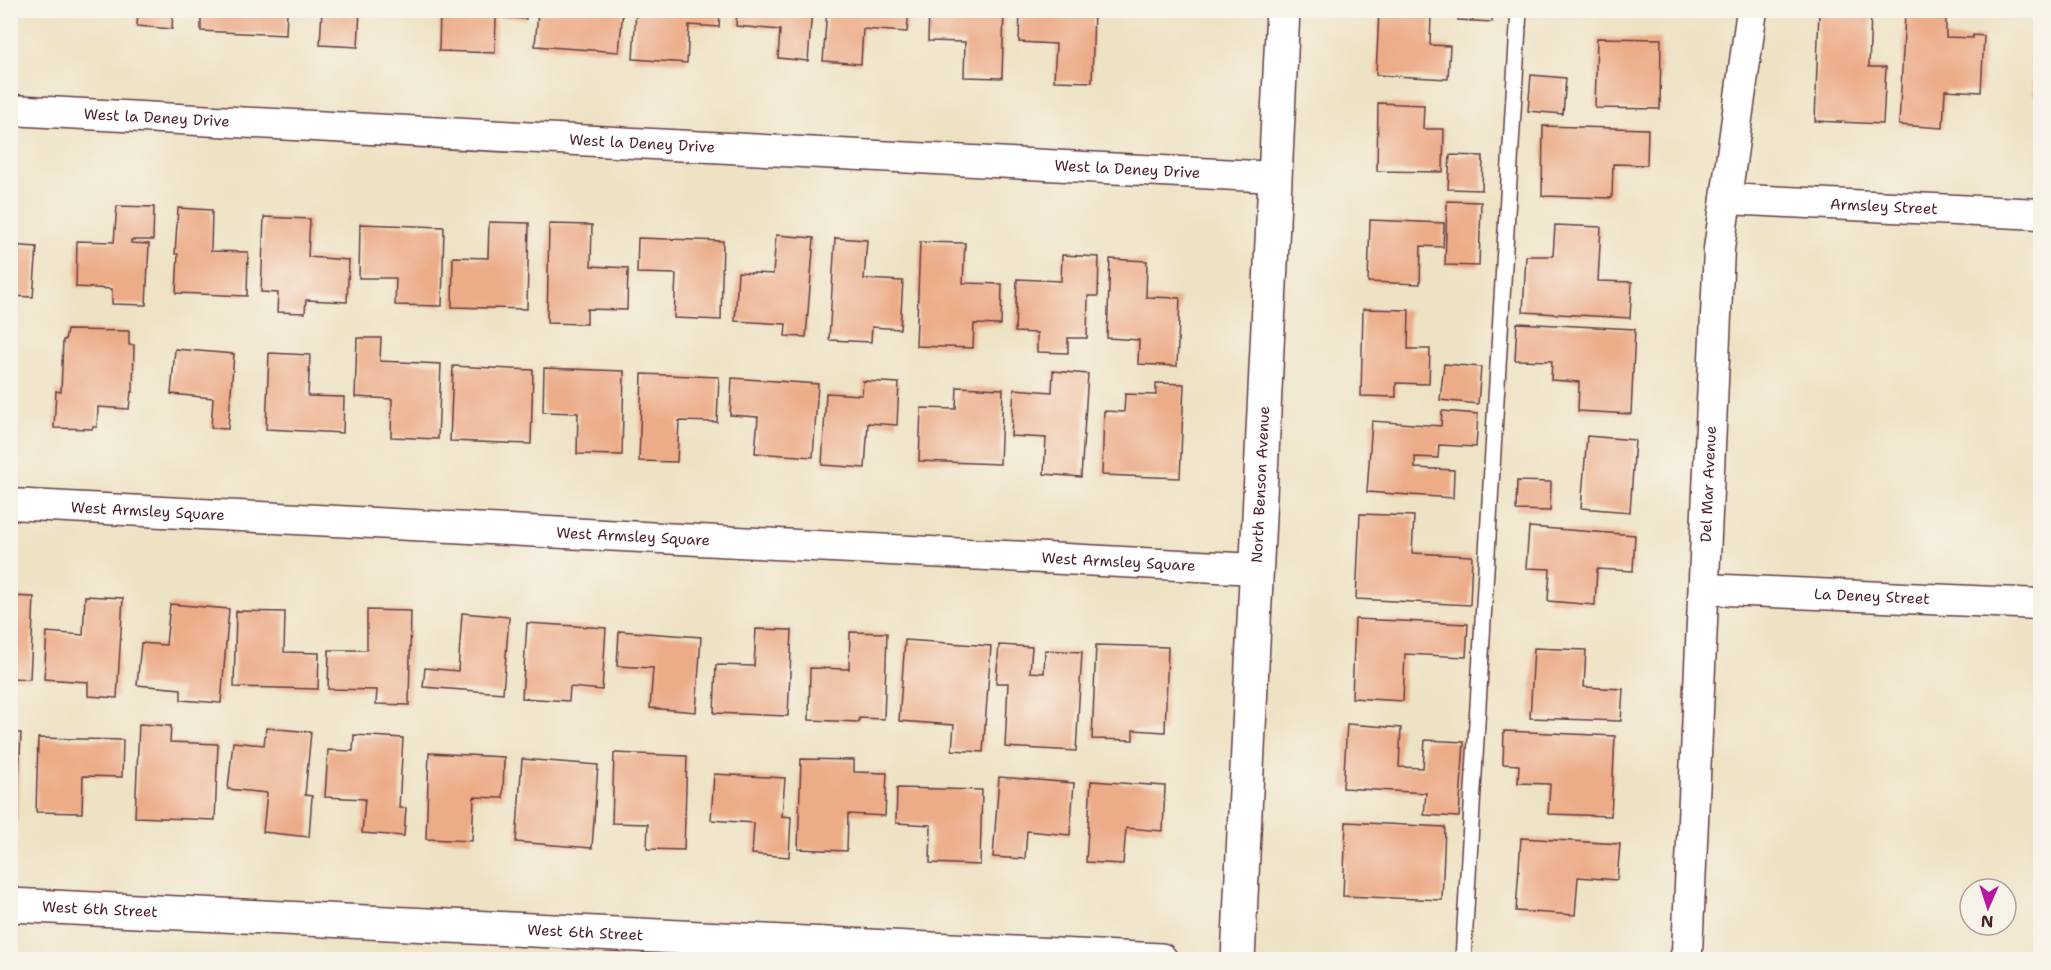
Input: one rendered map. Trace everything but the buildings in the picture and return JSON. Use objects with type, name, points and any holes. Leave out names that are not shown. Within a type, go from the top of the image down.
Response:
[{"type":"street","name":"North Benson Avenue","points":[[1238,960],[1283,10]]},
{"type":"street","name":"Del Mar Avenue","points":[[1684,960],[1687,952],[1719,249],[1752,10]]},
{"type":"street","name":"West la Deney Drive","points":[[10,110],[1275,177]]},
{"type":"street","name":"Armsley Street","points":[[1726,199],[2040,214]]},
{"type":"street","name":"West Armsley Square","points":[[10,504],[1256,569]]},
{"type":"street","name":"La Deney Street","points":[[1704,589],[2040,604]]},
{"type":"street","name":"West 6th Street","points":[[10,905],[943,954],[1161,960]]},
{"type":"lane","points":[[1463,960],[1519,10]]}]
